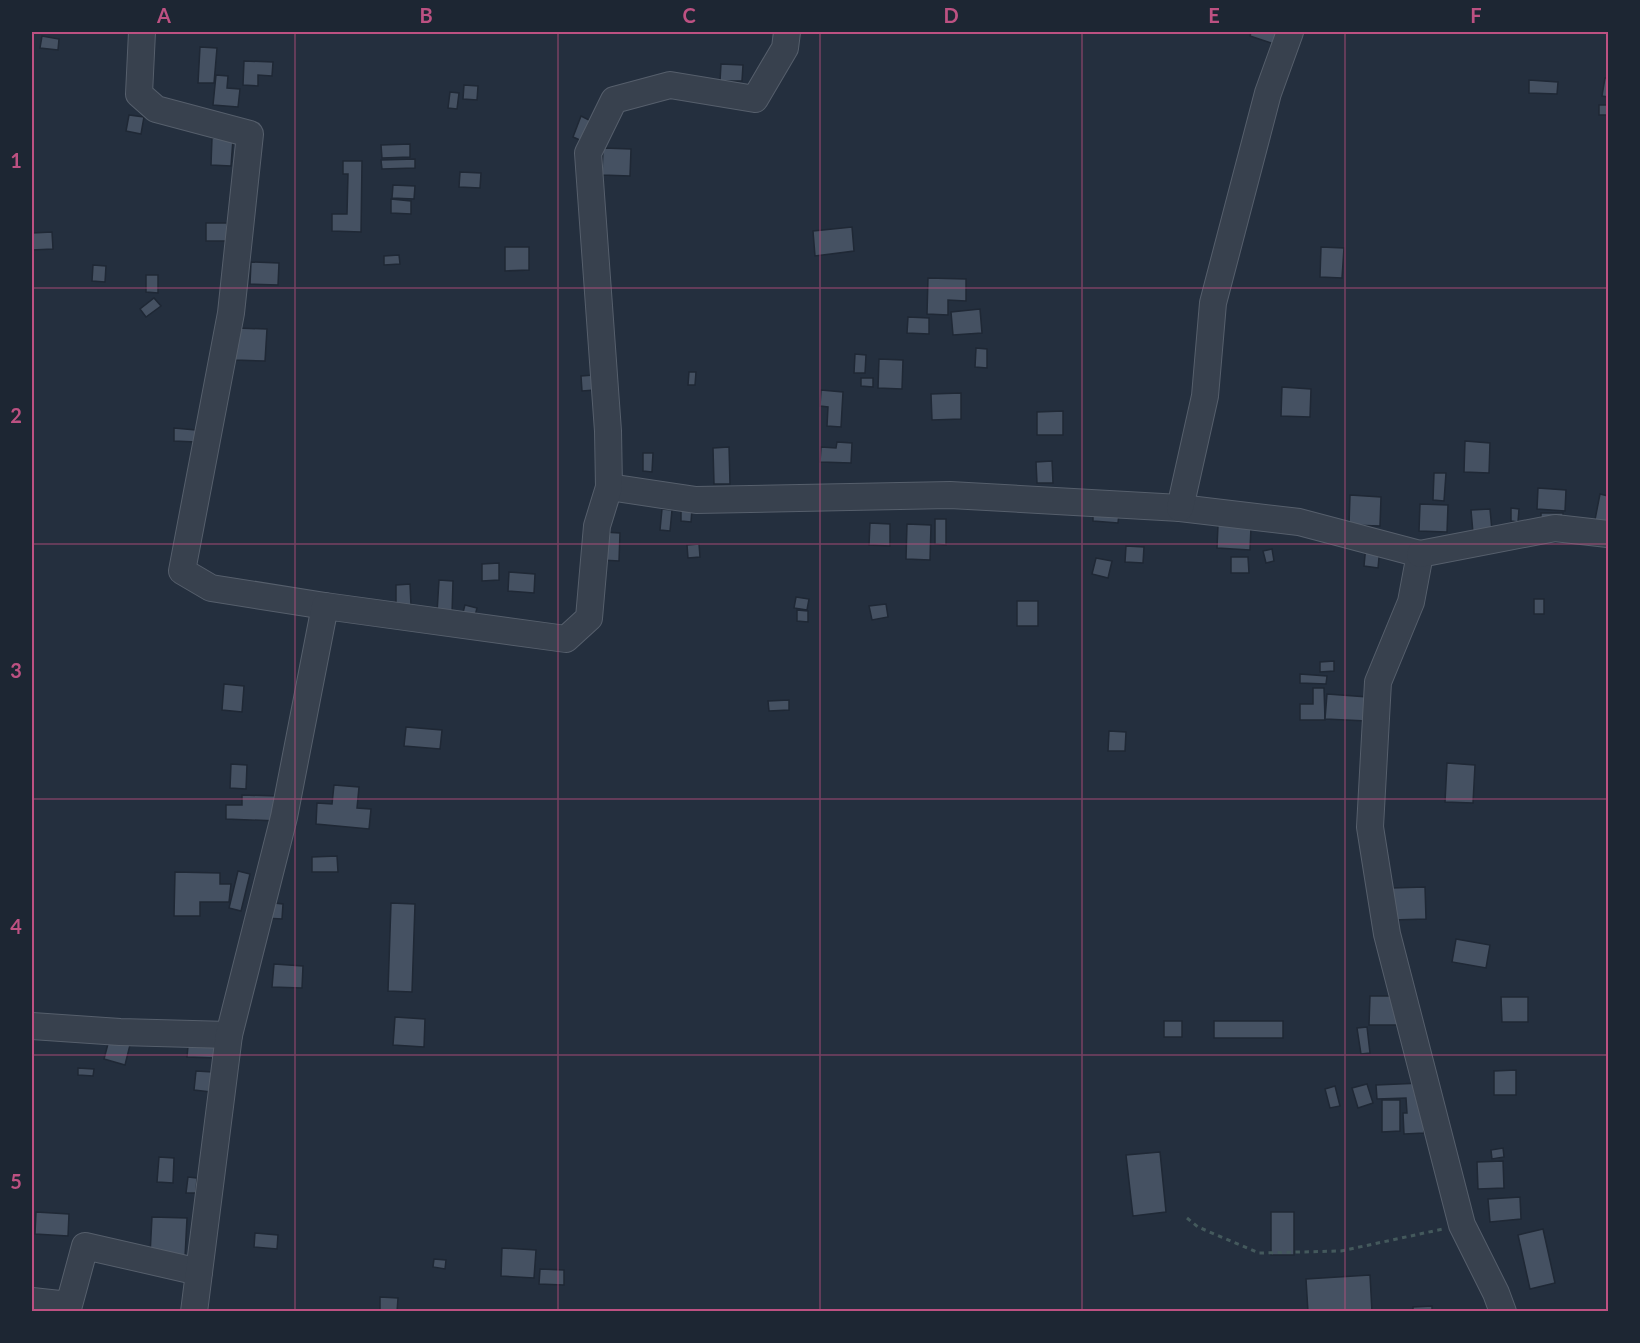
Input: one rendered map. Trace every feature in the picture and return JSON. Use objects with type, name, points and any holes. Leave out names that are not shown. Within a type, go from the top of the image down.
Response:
[{"type":"street","points":[[142,32],[139,94],[156,109],[250,134],[231,313],[182,571],[211,588],[566,639],[589,618],[597,526],[609,487],[608,431],[588,153],[614,100],[670,85],[755,99],[785,48],[788,32]]},
{"type":"street","points":[[1180,508],[1205,396],[1213,303],[1269,93],[1290,32]]},
{"type":"street","points":[[609,487],[696,500],[950,495],[1180,508],[1299,522],[1420,554],[1556,528],[1608,534]]},
{"type":"street","points":[[1420,554],[1411,602],[1378,682],[1370,827],[1387,934],[1462,1225],[1497,1293],[1503,1311]]},
{"type":"street","points":[[194,1311],[229,1035],[284,817],[325,606]]},
{"type":"street","points":[[32,1026],[120,1032],[229,1035]]},
{"type":"street","points":[[32,1301],[69,1305],[85,1246],[199,1272]]},
{"type":"path","points":[[1187,1218],[1198,1227],[1259,1253],[1341,1251],[1462,1225]]},
{"type":"building","points":[[1251,32],[1282,32],[1277,45],[1250,36]]},
{"type":"building","points":[[42,36],[59,39],[58,50],[40,48]]},
{"type":"building","points":[[200,47],[217,48],[214,83],[198,83]]},
{"type":"building","points":[[244,61],[273,62],[272,76],[258,75],[258,86],[243,85]]},
{"type":"building","points":[[721,64],[743,65],[742,81],[720,81]]},
{"type":"building","points":[[216,75],[228,76],[227,88],[240,89],[238,107],[213,105]]},
{"type":"building","points":[[1605,78],[1608,78],[1608,97],[1602,96]]},
{"type":"building","points":[[1529,80],[1558,82],[1557,94],[1529,93]]},
{"type":"building","points":[[464,85],[478,86],[477,100],[463,99]]},
{"type":"building","points":[[450,92],[459,93],[457,109],[448,108]]},
{"type":"building","points":[[1599,105],[1608,105],[1608,115],[1599,115]]},
{"type":"building","points":[[129,115],[144,117],[141,134],[126,131]]},
{"type":"building","points":[[581,116],[591,121],[582,141],[573,137]]},
{"type":"building","points":[[212,138],[233,139],[231,166],[211,165]]},
{"type":"building","points":[[410,144],[410,157],[382,158],[381,145]]},
{"type":"building","points":[[603,148],[631,149],[630,176],[602,175]]},
{"type":"building","points":[[415,159],[415,168],[382,169],[381,160]]},
{"type":"building","points":[[343,161],[362,161],[361,232],[332,231],[332,214],[347,214],[348,174],[343,174]]},
{"type":"building","points":[[460,172],[481,173],[480,188],[459,187]]},
{"type":"building","points":[[393,185],[415,186],[414,199],[392,198]]},
{"type":"building","points":[[391,199],[411,201],[411,214],[391,213]]},
{"type":"building","points":[[206,223],[227,223],[227,241],[206,241]]},
{"type":"building","points":[[852,227],[854,251],[815,256],[813,231]]},
{"type":"building","points":[[52,232],[53,249],[32,250],[32,233]]},
{"type":"building","points":[[505,247],[529,247],[529,270],[505,271]]},
{"type":"building","points":[[1321,247],[1344,248],[1342,278],[1320,277]]},
{"type":"building","points":[[399,255],[400,264],[384,265],[384,256]]},
{"type":"building","points":[[251,262],[279,263],[278,285],[250,284]]},
{"type":"building","points":[[93,265],[106,266],[105,282],[92,281]]},
{"type":"building","points":[[146,275],[158,275],[158,293],[146,292]]},
{"type":"building","points":[[928,278],[966,279],[966,301],[948,300],[948,315],[927,314]]},
{"type":"building","points":[[154,298],[161,306],[146,317],[140,309]]},
{"type":"building","points":[[980,309],[982,333],[953,335],[951,312]]},
{"type":"building","points":[[908,317],[929,318],[929,334],[907,333]]},
{"type":"building","points":[[236,328],[267,329],[265,361],[235,360]]},
{"type":"building","points":[[976,348],[987,349],[987,368],[975,367]]},
{"type":"building","points":[[855,354],[866,355],[865,373],[854,373]]},
{"type":"building","points":[[879,359],[903,360],[902,389],[878,388]]},
{"type":"building","points":[[689,372],[696,372],[695,385],[688,385]]},
{"type":"building","points":[[594,375],[595,390],[582,391],[581,376]]},
{"type":"building","points":[[861,378],[873,378],[873,387],[861,386]]},
{"type":"building","points":[[1282,387],[1311,389],[1310,417],[1281,416]]},
{"type":"building","points":[[821,390],[843,392],[841,427],[827,426],[828,407],[820,406]]},
{"type":"building","points":[[961,393],[961,419],[932,420],[931,394]]},
{"type":"building","points":[[1063,411],[1063,435],[1037,435],[1037,412]]},
{"type":"building","points":[[174,428],[196,430],[196,442],[174,441]]},
{"type":"building","points":[[1465,441],[1490,443],[1489,473],[1464,472]]},
{"type":"building","points":[[837,442],[852,443],[851,463],[820,462],[821,447],[836,448]]},
{"type":"building","points":[[729,447],[730,484],[714,484],[713,448]]},
{"type":"building","points":[[643,453],[653,453],[652,472],[643,471]]},
{"type":"building","points":[[1052,461],[1053,483],[1037,483],[1036,462]]},
{"type":"building","points":[[1434,473],[1446,473],[1444,501],[1433,500]]},
{"type":"building","points":[[1538,488],[1566,490],[1565,511],[1537,509]]},
{"type":"building","points":[[1600,494],[1608,496],[1608,533],[1593,530]]},
{"type":"building","points":[[1350,495],[1381,497],[1380,526],[1349,525]]},
{"type":"building","points":[[1420,504],[1448,505],[1447,532],[1419,531]]},
{"type":"building","points":[[681,508],[692,509],[691,522],[681,521]]},
{"type":"building","points":[[1511,508],[1519,509],[1518,522],[1511,521]]},
{"type":"building","points":[[662,509],[672,510],[670,531],[660,530]]},
{"type":"building","points":[[1490,509],[1492,531],[1473,533],[1471,510]]},
{"type":"building","points":[[1093,511],[1119,513],[1118,523],[1093,521]]},
{"type":"building","points":[[1541,513],[1563,513],[1563,522],[1541,522]]},
{"type":"building","points":[[935,519],[946,519],[946,545],[935,544]]},
{"type":"building","points":[[870,523],[890,524],[890,546],[869,545]]},
{"type":"building","points":[[907,524],[931,525],[930,560],[906,559]]},
{"type":"building","points":[[1218,525],[1251,527],[1250,550],[1217,548]]},
{"type":"building","points":[[603,532],[620,533],[619,561],[601,560]]},
{"type":"building","points":[[699,544],[700,557],[688,558],[687,545]]},
{"type":"building","points":[[1366,545],[1380,547],[1378,568],[1364,566]]},
{"type":"building","points":[[1126,546],[1144,547],[1143,563],[1125,562]]},
{"type":"building","points":[[1272,549],[1274,561],[1266,563],[1263,551]]},
{"type":"building","points":[[1231,557],[1248,557],[1249,573],[1231,573]]},
{"type":"building","points":[[1096,558],[1112,561],[1108,578],[1092,574]]},
{"type":"building","points":[[499,563],[499,580],[482,581],[482,564]]},
{"type":"building","points":[[509,572],[535,574],[534,593],[508,591]]},
{"type":"building","points":[[439,580],[453,581],[452,614],[437,613]]},
{"type":"building","points":[[410,584],[411,606],[396,606],[396,585]]},
{"type":"building","points":[[796,597],[809,599],[807,610],[794,608]]},
{"type":"building","points":[[1534,599],[1544,599],[1544,614],[1534,614]]},
{"type":"building","points":[[1017,601],[1038,601],[1038,626],[1017,626]]},
{"type":"building","points":[[886,604],[888,617],[872,620],[869,606]]},
{"type":"building","points":[[465,605],[477,608],[474,620],[462,616]]},
{"type":"building","points":[[797,610],[808,611],[808,622],[797,621]]},
{"type":"building","points":[[1334,661],[1334,671],[1320,672],[1320,662]]},
{"type":"building","points":[[1300,674],[1327,676],[1326,684],[1300,683]]},
{"type":"building","points":[[224,684],[244,686],[242,712],[222,710]]},
{"type":"building","points":[[1313,688],[1324,688],[1325,720],[1300,720],[1300,704],[1313,704]]},
{"type":"building","points":[[1327,694],[1368,697],[1367,721],[1325,719]]},
{"type":"building","points":[[789,700],[789,710],[769,711],[768,701]]},
{"type":"building","points":[[406,727],[442,730],[440,749],[404,746]]},
{"type":"building","points":[[1109,731],[1126,732],[1125,751],[1108,751]]},
{"type":"building","points":[[1447,763],[1475,765],[1473,803],[1445,802]]},
{"type":"building","points":[[231,764],[247,765],[246,789],[230,788]]},
{"type":"building","points":[[334,785],[359,787],[357,808],[371,809],[369,829],[316,824],[317,803],[332,804]]},
{"type":"building","points":[[242,795],[279,796],[278,821],[226,819],[226,805],[242,805]]},
{"type":"building","points":[[337,856],[338,872],[312,872],[312,857]]},
{"type":"building","points":[[238,871],[250,874],[241,911],[229,908]]},
{"type":"building","points":[[175,872],[220,873],[220,884],[231,884],[229,902],[200,902],[200,916],[174,916]]},
{"type":"building","points":[[1425,887],[1426,919],[1392,920],[1391,888]]},
{"type":"building","points":[[265,902],[283,904],[282,919],[264,918]]},
{"type":"building","points":[[391,903],[415,904],[412,992],[388,991]]},
{"type":"building","points":[[1456,939],[1490,945],[1486,968],[1452,962]]},
{"type":"building","points":[[274,964],[303,966],[302,988],[272,987]]},
{"type":"building","points":[[1370,996],[1399,996],[1398,1025],[1369,1025]]},
{"type":"building","points":[[1501,997],[1528,997],[1528,1022],[1502,1022]]},
{"type":"building","points":[[395,1017],[425,1019],[424,1047],[393,1045]]},
{"type":"building","points":[[1164,1021],[1182,1021],[1182,1037],[1164,1037]]},
{"type":"building","points":[[1214,1021],[1283,1021],[1283,1038],[1214,1038]]},
{"type":"building","points":[[1367,1027],[1370,1053],[1361,1054],[1357,1028]]},
{"type":"building","points":[[109,1040],[130,1045],[125,1065],[104,1059]]},
{"type":"building","points":[[188,1046],[216,1047],[216,1058],[187,1057]]},
{"type":"building","points":[[78,1068],[94,1069],[93,1076],[78,1075]]},
{"type":"building","points":[[1516,1070],[1516,1095],[1494,1095],[1494,1071]]},
{"type":"building","points":[[196,1071],[213,1072],[211,1092],[194,1090]]},
{"type":"building","points":[[1422,1083],[1424,1133],[1404,1134],[1403,1113],[1407,1113],[1406,1098],[1377,1099],[1376,1085]]},
{"type":"building","points":[[1367,1084],[1373,1103],[1358,1108],[1352,1088]]},
{"type":"building","points":[[1335,1086],[1340,1106],[1330,1108],[1325,1089]]},
{"type":"building","points":[[1382,1100],[1400,1100],[1400,1131],[1382,1132]]},
{"type":"building","points":[[1503,1148],[1504,1157],[1492,1159],[1491,1150]]},
{"type":"building","points":[[1160,1152],[1166,1212],[1133,1216],[1126,1155]]},
{"type":"building","points":[[159,1157],[174,1158],[173,1183],[157,1182]]},
{"type":"building","points":[[1503,1161],[1504,1188],[1478,1189],[1477,1162]]},
{"type":"building","points":[[188,1177],[197,1178],[196,1193],[186,1193]]},
{"type":"building","points":[[1520,1197],[1521,1219],[1490,1222],[1488,1199]]},
{"type":"building","points":[[36,1212],[69,1214],[68,1236],[35,1234]]},
{"type":"building","points":[[1271,1212],[1294,1212],[1294,1255],[1271,1255]]},
{"type":"building","points":[[152,1217],[187,1218],[185,1257],[150,1255]]},
{"type":"building","points":[[1543,1229],[1555,1283],[1530,1289],[1518,1235]]},
{"type":"building","points":[[255,1233],[278,1235],[277,1249],[254,1247]]},
{"type":"building","points":[[502,1248],[536,1250],[534,1278],[501,1276]]},
{"type":"building","points":[[434,1259],[446,1260],[445,1269],[433,1267]]},
{"type":"building","points":[[540,1269],[564,1270],[564,1285],[539,1284]]},
{"type":"building","points":[[1370,1275],[1372,1312],[1308,1312],[1306,1279]]},
{"type":"building","points":[[380,1297],[398,1298],[397,1312],[380,1312]]},
{"type":"building","points":[[1432,1306],[1432,1312],[1413,1312],[1413,1307]]}]
